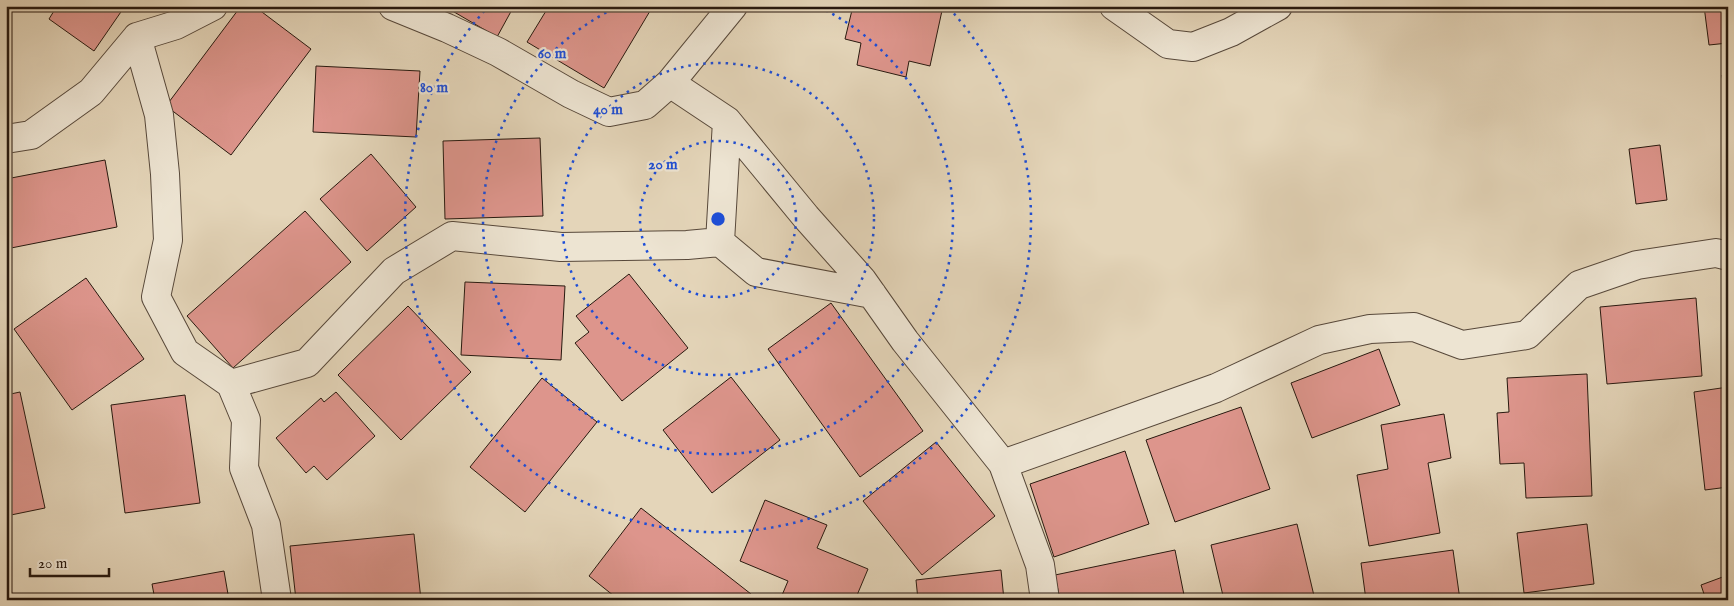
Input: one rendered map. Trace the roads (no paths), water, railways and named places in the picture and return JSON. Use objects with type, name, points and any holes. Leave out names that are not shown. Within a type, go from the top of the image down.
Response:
[{"type":"street","points":[[6,138],[30,135],[91,92],[137,37],[176,25],[213,6]]},
{"type":"street","points":[[393,6],[447,28],[498,52],[571,94],[608,112],[644,105],[670,83],[733,6]]},
{"type":"street","points":[[1114,6],[1168,44],[1193,47],[1231,32],[1278,6]]},
{"type":"street","points":[[137,37],[159,115],[165,174],[168,240],[156,297],[185,352],[231,384],[246,420],[244,468],[266,525],[277,600]]},
{"type":"street","points":[[670,83],[727,120],[806,217],[862,280],[904,341],[1003,464],[1040,565],[1045,600]]},
{"type":"street","points":[[720,242],[727,120]]},
{"type":"street","points":[[231,384],[307,363],[394,271],[452,236],[561,247],[687,245],[720,242],[756,272],[872,294]]},
{"type":"street","points":[[1003,464],[1216,388],[1319,340],[1370,329],[1414,327],[1462,345],[1527,335],[1579,285],[1637,264],[1716,253],[1728,256]]}]
